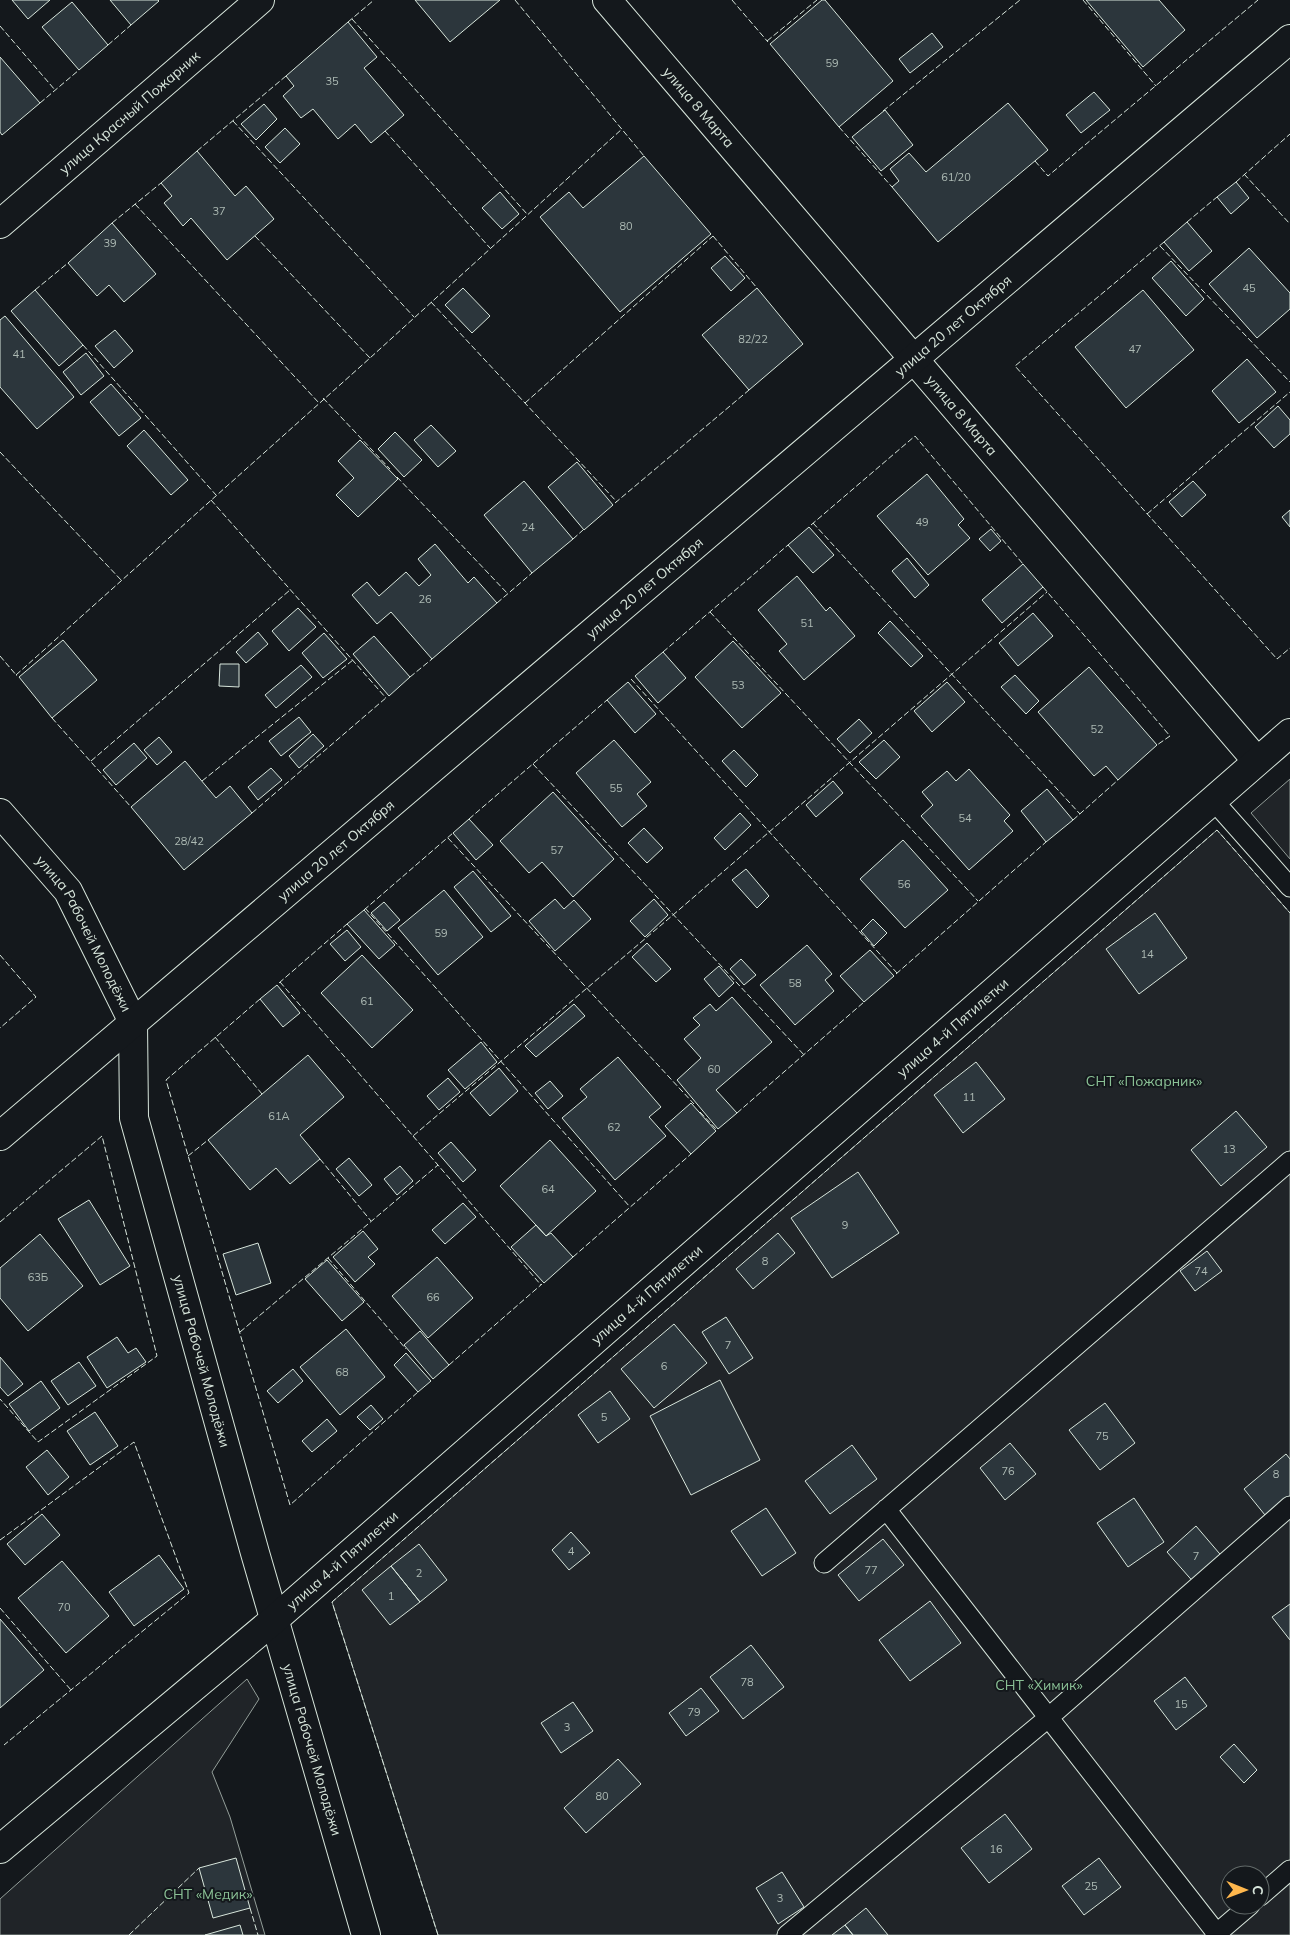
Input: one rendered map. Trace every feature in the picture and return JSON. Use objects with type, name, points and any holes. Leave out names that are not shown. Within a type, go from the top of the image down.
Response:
[{"type":"street","name":"улица Красный Пожарник","points":[[0,224],[260,0]]},
{"type":"street","name":"улица 8 Марта","points":[[608,0],[1257,761]]},
{"type":"street","name":"улица 20 лет Октября","points":[[0,1136],[1290,38]]},
{"type":"street","name":"улица 4-й Пятилетки","points":[[0,1849],[275,1618],[1290,733]]},
{"type":"street","name":"улица Рабочей Молодёжи","points":[[0,812],[68,891],[133,1022],[134,1118],[255,1553],[366,1935]]},
{"type":"lane","points":[[1212,800],[1290,887]]},
{"type":"lane","points":[[824,1562],[1290,1161]]},
{"type":"lane","points":[[787,1935],[1048,1718],[1290,1506]]},
{"type":"lane","points":[[886,1509],[1216,1935],[1239,1915]]},
{"type":"lane","points":[[1270,1887],[1290,1870]]},
{"type":"green space","points":[[1290,779],[1290,859],[1251,813]]},
{"type":"green space","points":[[1217,830],[1290,913],[1290,1935],[438,1935],[332,1602]]},
{"type":"green space","name":"СНТ «Медик»","points":[[247,1679],[259,1699],[212,1772],[230,1817],[265,1935],[0,1935],[0,1899]]},
{"type":"building","points":[[12,0],[50,0],[28,19]]},
{"type":"building","points":[[110,0],[158,0],[159,1],[131,25]]},
{"type":"building","points":[[415,0],[500,0],[450,42]]},
{"type":"building","points":[[822,0],[825,0],[893,81],[839,127],[770,44]]},
{"type":"building","points":[[1086,0],[1159,0],[1185,30],[1143,67]]},
{"type":"building","points":[[72,2],[108,45],[79,70],[42,27]]},
{"type":"building","points":[[348,22],[377,57],[364,68],[404,115],[371,143],[355,124],[338,139],[313,109],[301,118],[283,96],[294,86],[286,76]]},
{"type":"building","points":[[932,33],[943,47],[910,73],[899,59]]},
{"type":"building","points":[[0,57],[40,103],[2,135],[0,132]]},
{"type":"building","points":[[1094,92],[1110,110],[1081,133],[1066,115]]},
{"type":"building","points":[[1008,103],[1048,150],[938,242],[892,187],[899,181],[890,169],[909,153],[926,172]]},
{"type":"building","points":[[264,104],[277,119],[256,140],[241,124]]},
{"type":"building","points":[[885,110],[913,145],[881,171],[852,137]]},
{"type":"building","points":[[285,128],[300,144],[280,163],[265,147]]},
{"type":"building","points":[[197,151],[235,196],[246,186],[274,219],[227,260],[191,218],[183,226],[164,203],[172,196],[161,183]]},
{"type":"building","points":[[644,156],[711,234],[620,312],[540,217],[569,192],[583,208]]},
{"type":"building","points":[[1236,182],[1249,198],[1231,214],[1217,197]]},
{"type":"building","points":[[500,192],[519,214],[502,229],[482,208]]},
{"type":"building","points":[[1187,222],[1212,251],[1189,271],[1164,242]]},
{"type":"building","points":[[112,223],[156,274],[124,302],[109,285],[97,296],[68,263]]},
{"type":"building","points":[[1249,248],[1290,293],[1290,309],[1257,338],[1209,284]]},
{"type":"building","points":[[725,256],[745,278],[731,291],[711,268]]},
{"type":"building","points":[[1171,261],[1204,299],[1186,316],[1152,278]]},
{"type":"building","points":[[463,288],[490,316],[472,333],[445,305]]},
{"type":"building","points":[[757,288],[803,344],[749,390],[702,335]]},
{"type":"building","points":[[35,290],[83,345],[59,366],[11,311]]},
{"type":"building","points":[[1143,290],[1194,350],[1126,408],[1075,347]]},
{"type":"building","points":[[5,316],[74,397],[37,429],[0,387],[0,320]]},
{"type":"building","points":[[115,330],[133,351],[114,368],[95,346]]},
{"type":"building","points":[[86,353],[104,376],[81,395],[63,372]]},
{"type":"building","points":[[1247,359],[1276,392],[1239,423],[1212,391]]},
{"type":"building","points":[[111,384],[141,418],[119,436],[90,402]]},
{"type":"building","points":[[1278,406],[1290,420],[1290,434],[1274,448],[1255,427]]},
{"type":"building","points":[[431,425],[456,451],[438,467],[414,440]]},
{"type":"building","points":[[144,430],[188,480],[171,495],[127,446]]},
{"type":"building","points":[[395,432],[422,460],[404,477],[378,449]]},
{"type":"building","points":[[360,440],[398,479],[358,517],[336,495],[354,478],[338,461]]},
{"type":"building","points":[[577,462],[613,505],[584,530],[548,487]]},
{"type":"building","points":[[927,474],[964,519],[958,525],[970,538],[928,575],[877,516]]},
{"type":"building","points":[[524,481],[573,539],[532,573],[484,515]]},
{"type":"building","points":[[1193,481],[1206,495],[1182,517],[1169,502]]},
{"type":"building","points":[[1290,510],[1290,527],[1282,517]]},
{"type":"building","points":[[809,527],[834,555],[813,573],[788,545]]},
{"type":"building","points":[[991,529],[1001,541],[990,551],[979,539]]},
{"type":"building","points":[[435,544],[468,583],[474,577],[497,603],[432,659],[391,612],[377,624],[352,595],[367,582],[379,596],[406,572],[419,586],[431,575],[418,559]]},
{"type":"building","points":[[907,558],[929,585],[915,598],[892,571]]},
{"type":"building","points":[[1023,564],[1043,587],[1002,623],[982,600]]},
{"type":"building","points":[[797,576],[826,611],[830,607],[855,636],[804,680],[779,651],[787,644],[758,610]]},
{"type":"building","points":[[298,608],[316,627],[289,651],[272,631]]},
{"type":"building","points":[[1033,613],[1053,636],[1018,666],[999,643]]},
{"type":"building","points":[[890,621],[923,656],[911,667],[878,633]]},
{"type":"building","points":[[258,632],[268,644],[246,663],[236,652]]},
{"type":"building","points":[[324,633],[347,659],[323,678],[302,653]]},
{"type":"building","points":[[374,636],[410,677],[389,696],[353,654]]},
{"type":"building","points":[[63,640],[97,680],[52,718],[19,677]]},
{"type":"building","points":[[733,641],[781,693],[742,728],[695,677]]},
{"type":"building","points":[[663,652],[686,678],[658,703],[635,676]]},
{"type":"building","points":[[220,664],[239,664],[239,687],[219,686]]},
{"type":"building","points":[[301,665],[312,677],[276,708],[265,695]]},
{"type":"building","points":[[1089,667],[1157,745],[1118,780],[1106,766],[1094,776],[1038,712]]},
{"type":"building","points":[[1015,675],[1039,701],[1026,714],[1001,687]]},
{"type":"building","points":[[628,682],[656,714],[635,733],[607,700]]},
{"type":"building","points":[[947,682],[965,702],[932,732],[914,711]]},
{"type":"building","points":[[299,717],[311,732],[281,756],[269,741]]},
{"type":"building","points":[[859,719],[872,733],[850,753],[837,739]]},
{"type":"building","points":[[313,734],[324,746],[299,768],[289,756]]},
{"type":"building","points":[[159,737],[172,752],[157,765],[144,750]]},
{"type":"building","points":[[614,740],[651,782],[637,794],[647,806],[622,827],[576,773]]},
{"type":"building","points":[[884,740],[900,757],[876,779],[859,762]]},
{"type":"building","points":[[134,743],[147,758],[116,785],[103,770]]},
{"type":"building","points":[[734,750],[758,775],[746,787],[722,761]]},
{"type":"building","points":[[185,761],[216,798],[230,786],[252,813],[184,870],[131,807]]},
{"type":"building","points":[[271,768],[282,780],[258,800],[248,787]]},
{"type":"building","points":[[969,769],[1010,815],[1004,821],[1013,831],[969,870],[921,816],[933,805],[922,792],[947,771],[956,781]]},
{"type":"building","points":[[833,781],[843,793],[816,817],[806,805]]},
{"type":"building","points":[[1047,789],[1073,820],[1046,842],[1021,811]]},
{"type":"building","points":[[553,792],[614,859],[573,897],[542,862],[529,873],[500,841]]},
{"type":"building","points":[[740,813],[751,825],[725,850],[714,838]]},
{"type":"building","points":[[469,819],[493,845],[476,860],[453,833]]},
{"type":"building","points":[[644,828],[663,848],[647,863],[628,843]]},
{"type":"building","points":[[903,840],[948,890],[905,928],[860,879]]},
{"type":"building","points":[[746,869],[769,896],[757,908],[732,880]]},
{"type":"building","points":[[473,871],[511,916],[491,932],[454,887]]},
{"type":"building","points":[[444,890],[483,937],[438,975],[398,928]]},
{"type":"building","points":[[555,899],[564,909],[574,900],[591,919],[555,951],[529,921]]},
{"type":"building","points":[[654,899],[668,915],[645,937],[630,921]]},
{"type":"building","points":[[384,902],[400,920],[387,931],[371,913]]},
{"type":"building","points":[[364,910],[395,945],[379,959],[347,924]]},
{"type":"building","points":[[1155,913],[1187,958],[1139,994],[1106,949]]},
{"type":"building","points":[[873,919],[887,933],[874,946],[861,931]]},
{"type":"building","points":[[347,930],[361,947],[345,961],[330,944]]},
{"type":"building","points":[[647,943],[671,969],[656,982],[632,957]]},
{"type":"building","points":[[807,945],[832,974],[825,980],[834,991],[795,1025],[760,985]]},
{"type":"building","points":[[870,950],[894,976],[864,1002],[840,976]]},
{"type":"building","points":[[362,955],[413,1010],[372,1048],[321,993]]},
{"type":"building","points":[[741,959],[756,975],[744,985],[730,969]]},
{"type":"building","points":[[719,966],[734,983],[719,997],[704,979]]},
{"type":"building","points":[[277,985],[300,1013],[283,1027],[260,999]]},
{"type":"building","points":[[732,997],[772,1042],[716,1090],[737,1113],[718,1129],[677,1080],[701,1058],[684,1039],[700,1025],[693,1018],[710,1004],[716,1011]]},
{"type":"building","points":[[574,1004],[585,1016],[536,1057],[525,1046]]},
{"type":"building","points":[[481,1042],[497,1062],[465,1089],[448,1070]]},
{"type":"building","points":[[308,1055],[344,1097],[300,1135],[320,1159],[290,1184],[276,1168],[250,1190],[208,1140]]},
{"type":"building","points":[[618,1057],[661,1107],[649,1117],[666,1136],[615,1180],[562,1118],[587,1097],[580,1089]]},
{"type":"building","points":[[976,1062],[1005,1099],[963,1133],[934,1095]]},
{"type":"building","points":[[499,1068],[518,1091],[490,1116],[470,1093]]},
{"type":"building","points":[[448,1078],[460,1092],[439,1110],[427,1096]]},
{"type":"building","points":[[550,1081],[563,1096],[548,1109],[535,1093]]},
{"type":"building","points":[[691,1103],[716,1131],[691,1154],[665,1126]]},
{"type":"building","points":[[1236,1111],[1267,1147],[1221,1186],[1191,1150]]},
{"type":"building","points":[[550,1140],[596,1191],[546,1236],[500,1186]]},
{"type":"building","points":[[451,1142],[476,1170],[463,1182],[438,1153]]},
{"type":"building","points":[[349,1158],[372,1185],[359,1196],[336,1169]]},
{"type":"building","points":[[400,1166],[413,1181],[397,1195],[384,1179]]},
{"type":"building","points":[[858,1172],[899,1233],[832,1278],[791,1218]]},
{"type":"building","points":[[89,1200],[130,1266],[100,1285],[58,1219]]},
{"type":"building","points":[[463,1203],[476,1217],[445,1244],[432,1230]]},
{"type":"building","points":[[536,1225],[546,1236],[551,1233],[573,1257],[544,1283],[511,1247]]},
{"type":"building","points":[[363,1231],[378,1249],[368,1257],[375,1264],[355,1282],[333,1257]]},
{"type":"building","points":[[778,1233],[795,1253],[753,1289],[736,1269]]},
{"type":"building","points":[[40,1234],[83,1286],[28,1331],[0,1298],[0,1268]]},
{"type":"building","points":[[258,1243],[271,1283],[236,1295],[223,1254]]},
{"type":"building","points":[[1207,1251],[1222,1271],[1195,1291],[1180,1271]]},
{"type":"building","points":[[437,1257],[473,1298],[428,1338],[392,1296]]},
{"type":"building","points":[[327,1260],[364,1302],[342,1321],[305,1279]]},
{"type":"building","points":[[726,1317],[753,1358],[729,1374],[702,1332]]},
{"type":"building","points":[[674,1324],[707,1363],[654,1408],[621,1369]]},
{"type":"building","points":[[346,1329],[385,1377],[340,1415],[300,1367]]},
{"type":"building","points":[[420,1331],[449,1365],[433,1379],[404,1345]]},
{"type":"building","points":[[117,1337],[128,1353],[136,1348],[146,1362],[107,1388],[87,1357]]},
{"type":"building","points":[[406,1353],[431,1381],[418,1392],[394,1365]]},
{"type":"building","points":[[0,1357],[23,1384],[8,1396],[0,1387]]},
{"type":"building","points":[[79,1362],[96,1386],[68,1405],[51,1381]]},
{"type":"building","points":[[293,1369],[303,1381],[278,1403],[267,1391]]},
{"type":"building","points":[[720,1380],[760,1460],[691,1495],[650,1416]]},
{"type":"building","points":[[41,1381],[60,1408],[29,1431],[9,1404]]},
{"type":"building","points":[[610,1391],[630,1419],[598,1443],[578,1415]]},
{"type":"building","points":[[1105,1403],[1135,1443],[1100,1470],[1069,1430]]},
{"type":"building","points":[[371,1405],[383,1419],[370,1430],[357,1417]]},
{"type":"building","points":[[95,1412],[118,1446],[90,1465],[67,1431]]},
{"type":"building","points":[[327,1419],[337,1431],[312,1452],[302,1441]]},
{"type":"building","points":[[1010,1443],[1036,1474],[1005,1500],[980,1468]]},
{"type":"building","points":[[852,1445],[877,1479],[830,1514],[805,1481]]},
{"type":"building","points":[[47,1450],[69,1477],[48,1495],[26,1467]]},
{"type":"building","points":[[1286,1454],[1290,1459],[1290,1503],[1269,1520],[1244,1489]]},
{"type":"building","points":[[1134,1498],[1164,1542],[1128,1567],[1097,1523]]},
{"type":"building","points":[[766,1508],[796,1553],[762,1576],[731,1531]]},
{"type":"building","points":[[42,1514],[60,1535],[25,1565],[7,1544]]},
{"type":"building","points":[[1196,1526],[1225,1560],[1196,1585],[1167,1552]]},
{"type":"building","points":[[571,1532],[590,1553],[569,1570],[552,1550]]},
{"type":"building","points":[[883,1539],[904,1565],[859,1601],[838,1575]]},
{"type":"building","points":[[419,1544],[447,1580],[420,1602],[391,1566]]},
{"type":"building","points":[[159,1555],[184,1589],[134,1626],[109,1592]]},
{"type":"building","points":[[62,1561],[109,1616],[66,1653],[18,1598]]},
{"type":"building","points":[[391,1566],[420,1602],[390,1625],[362,1590]]},
{"type":"building","points":[[930,1601],[961,1643],[910,1681],[879,1640]]},
{"type":"building","points":[[1290,1604],[1290,1640],[1272,1617]]},
{"type":"building","points":[[0,1619],[44,1670],[0,1708]]},
{"type":"building","points":[[751,1645],[784,1687],[743,1719],[710,1677]]},
{"type":"building","points":[[1185,1677],[1207,1706],[1176,1730],[1154,1701]]},
{"type":"building","points":[[701,1688],[719,1711],[686,1736],[669,1713]]},
{"type":"building","points":[[573,1702],[593,1731],[561,1753],[541,1723]]},
{"type":"building","points":[[1234,1744],[1257,1770],[1244,1783],[1220,1757]]},
{"type":"building","points":[[618,1759],[641,1784],[586,1833],[564,1808]]},
{"type":"building","points":[[1005,1814],[1032,1849],[989,1883],[961,1848]]},
{"type":"building","points":[[236,1858],[250,1908],[213,1918],[199,1868]]},
{"type":"building","points":[[1099,1858],[1121,1887],[1084,1915],[1062,1886]]},
{"type":"building","points":[[782,1872],[804,1907],[778,1924],[756,1888]]},
{"type":"building","points":[[866,1908],[888,1935],[853,1935],[845,1925]]},
{"type":"building","points":[[240,1925],[243,1935],[205,1935]]},
{"type":"building","points":[[845,1925],[853,1935],[832,1935]]},
{"type":"fence","points":[[348,22],[374,0]]},
{"type":"fence","points":[[515,0],[644,156]]},
{"type":"fence","points":[[732,0],[768,42]]},
{"type":"fence","points":[[767,41],[817,0]]},
{"type":"fence","points":[[883,111],[1020,0]]},
{"type":"fence","points":[[1083,0],[1156,86]]},
{"type":"fence","points":[[1035,161],[1048,176],[1258,0]]},
{"type":"fence","points":[[352,19],[527,214]]},
{"type":"fence","points":[[108,45],[131,25]]},
{"type":"fence","points":[[0,26],[55,90]]},
{"type":"fence","points":[[40,103],[79,70]]},
{"type":"fence","points":[[197,151],[286,76]]},
{"type":"fence","points":[[233,121],[414,317]]},
{"type":"fence","points":[[839,127],[892,187]]},
{"type":"fence","points":[[16,675],[622,129]]},
{"type":"fence","points":[[385,131],[490,248]]},
{"type":"fence","points":[[1236,182],[1290,134]]},
{"type":"fence","points":[[1244,174],[1290,224]]},
{"type":"fence","points":[[112,223],[161,183]]},
{"type":"fence","points":[[1187,222],[1217,197]]},
{"type":"fence","points":[[135,204],[319,403]]},
{"type":"fence","points":[[255,236],[370,358]]},
{"type":"fence","points":[[713,236],[757,288]]},
{"type":"fence","points":[[525,403],[713,236]]},
{"type":"fence","points":[[1164,242],[1015,366],[1277,659],[1290,648]]},
{"type":"fence","points":[[1160,246],[1290,382]]},
{"type":"fence","points":[[35,290],[68,263]]},
{"type":"fence","points":[[431,302],[617,502]]},
{"type":"fence","points":[[83,345],[216,495]]},
{"type":"fence","points":[[615,503],[749,390]]},
{"type":"fence","points":[[1147,514],[1290,392]]},
{"type":"fence","points":[[323,398],[390,469]]},
{"type":"fence","points":[[811,525],[915,436],[1023,564]]},
{"type":"fence","points":[[0,452],[122,581]]},
{"type":"fence","points":[[397,477],[508,594]]},
{"type":"fence","points":[[211,500],[386,698]]},
{"type":"fence","points":[[813,523],[1080,814]]},
{"type":"fence","points":[[573,539],[583,530]]},
{"type":"fence","points":[[663,652],[788,545]]},
{"type":"fence","points":[[497,603],[532,573]]},
{"type":"fence","points":[[1043,587],[1170,736],[1157,745]]},
{"type":"fence","points":[[91,761],[290,590]]},
{"type":"fence","points":[[280,982],[413,1136],[673,915],[1047,592]]},
{"type":"fence","points":[[710,612],[978,901]]},
{"type":"fence","points":[[0,656],[17,676]]},
{"type":"fence","points":[[410,677],[432,659]]},
{"type":"fence","points":[[202,781],[353,660]]},
{"type":"fence","points":[[631,679],[897,973]]},
{"type":"fence","points":[[252,813],[387,697]]},
{"type":"fence","points":[[469,819],[607,700]]},
{"type":"fence","points":[[52,718],[131,807]]},
{"type":"fence","points":[[533,764],[805,1056]]},
{"type":"fence","points":[[1073,820],[1118,780]]},
{"type":"fence","points":[[438,1935],[332,1602],[1217,830],[1290,913]]},
{"type":"fence","points":[[364,910],[453,833]]},
{"type":"fence","points":[[448,838],[694,1104]]},
{"type":"fence","points":[[896,974],[1046,842]]},
{"type":"fence","points":[[365,908],[630,1207]]},
{"type":"fence","points":[[279,983],[347,924]]},
{"type":"fence","points":[[0,955],[36,997],[0,1028]]},
{"type":"fence","points":[[260,999],[166,1080],[290,1505],[418,1392]]},
{"type":"fence","points":[[737,1113],[864,1002]]},
{"type":"fence","points":[[215,1037],[262,1094]]},
{"type":"fence","points":[[700,1112],[717,1130]]},
{"type":"fence","points":[[0,1222],[102,1136],[157,1356],[38,1442],[0,1399]]},
{"type":"fence","points":[[413,1136],[541,1285]]},
{"type":"fence","points":[[188,1156],[208,1140]]},
{"type":"fence","points":[[573,1257],[691,1154]]},
{"type":"fence","points":[[320,1159],[371,1221]]},
{"type":"fence","points":[[240,1332],[438,1165]]},
{"type":"fence","points":[[328,1258],[406,1349]]},
{"type":"fence","points":[[449,1365],[542,1284]]},
{"type":"fence","points":[[0,1540],[134,1442],[189,1593],[4,1745]]},
{"type":"fence","points":[[0,1608],[71,1690]]},
{"type":"fence","points":[[129,1935],[199,1868]]},
{"type":"fence","points":[[250,1908],[258,1935]]},
{"type":"park label","name":"СНТ «Пожарник»","points":[[1144,1081]]},
{"type":"park label","name":"СНТ «Химик»","points":[[1039,1685]]}]
